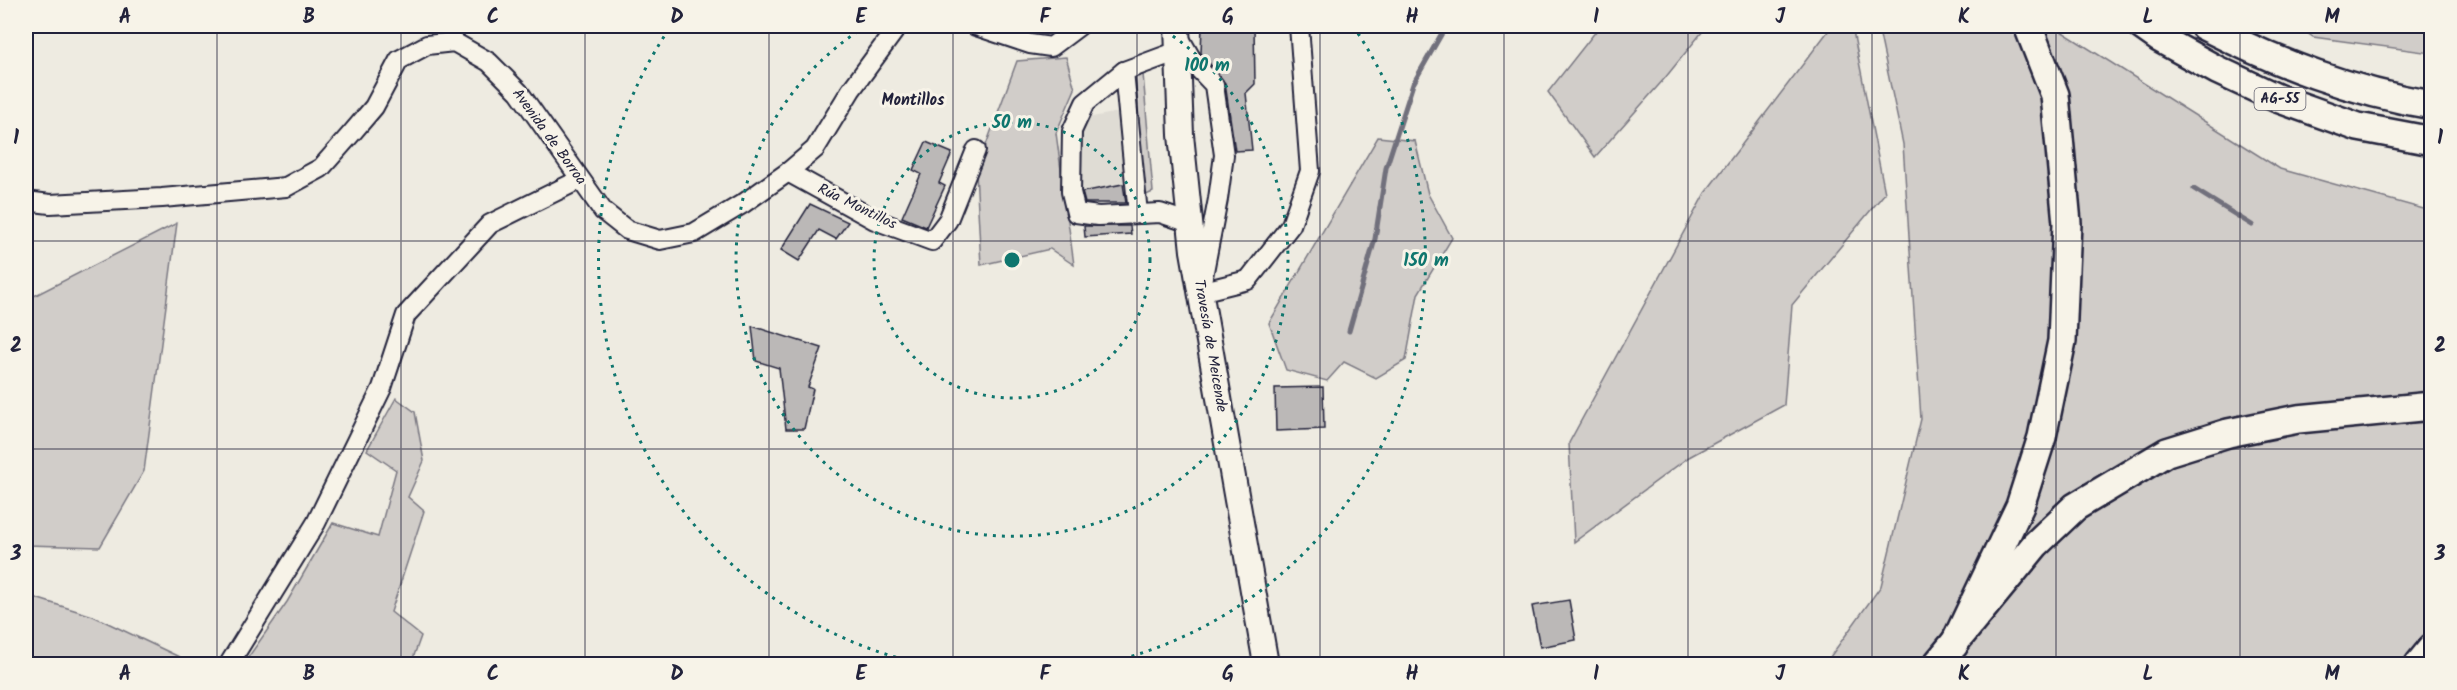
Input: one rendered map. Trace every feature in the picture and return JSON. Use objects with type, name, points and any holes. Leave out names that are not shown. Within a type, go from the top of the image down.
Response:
[{"type":"highway","points":[[1945,655],[2020,506],[2042,437],[2062,341],[2067,223],[2055,95],[2028,26]]},
{"type":"highway","name":"AG-55","points":[[2142,26],[2217,70],[2277,98],[2358,127],[2432,141]]},
{"type":"highway","name":"AG-55","points":[[2204,26],[2259,53],[2310,74],[2402,100],[2432,105]]},
{"type":"highway","points":[[1945,655],[2035,545],[2074,507],[2167,452],[2228,433],[2298,419],[2432,405]]},
{"type":"highway","points":[[2419,664],[2432,648]]},
{"type":"main road","name":"Travesía de Meicende","points":[[1178,37],[1181,135],[1190,223],[1200,292],[1266,664]]},
{"type":"street","name":"Avenida de Borroa","points":[[26,201],[50,204],[151,199],[286,187],[321,168],[351,135],[374,107],[399,60],[427,45],[457,34],[519,92],[603,211],[627,230],[660,240],[694,232],[744,203],[788,172],[815,149],[851,90],[898,26]]},
{"type":"street","points":[[976,26],[1002,30],[1030,44],[1051,47],[1079,26]]},
{"type":"street","points":[[1190,223],[1160,213],[1098,216],[1077,213],[1071,192],[1072,131],[1085,103],[1124,72],[1178,37],[1195,65],[1214,85],[1224,155],[1200,292],[1248,280],[1291,225],[1310,171],[1299,26]]},
{"type":"street","points":[[1124,72],[1138,214]]},
{"type":"street","name":"Rúa Montillos","points":[[788,172],[875,220],[932,241],[948,220],[976,150]]},
{"type":"street","points":[[229,664],[316,523],[382,388],[406,315],[490,224],[579,180]]},
{"type":"shaded area","points":[[1600,26],[1707,26],[1665,78],[1595,157],[1548,92]]},
{"type":"shaded area","points":[[1832,26],[1852,26],[1885,193],[1792,305],[1784,405],[1689,457],[1574,542],[1569,443],[1705,193]]},
{"type":"shaded area","points":[[1878,26],[2053,26],[2280,169],[2431,211],[2431,664],[1825,664],[1881,586],[1921,419],[1903,144]]},
{"type":"shaded area","points":[[2297,26],[2431,26],[2431,53],[2313,37]]},
{"type":"shaded area","points":[[1066,57],[1075,89],[1056,133],[1074,265],[1050,249],[981,265],[976,172],[1017,61]]},
{"type":"shaded area","points":[[1143,74],[1153,192],[1144,196],[1135,76]]},
{"type":"shaded area","points":[[1124,111],[1123,184],[1081,192],[1082,119]]},
{"type":"shaded area","points":[[1378,137],[1415,141],[1428,194],[1452,238],[1418,294],[1406,360],[1376,378],[1344,362],[1327,381],[1286,370],[1269,323]]},
{"type":"shaded area","points":[[177,223],[144,471],[100,547],[26,545],[26,300]]},
{"type":"shaded area","points":[[396,398],[415,412],[424,461],[408,497],[424,511],[391,612],[421,636],[411,664],[255,664],[247,659],[287,602],[333,523],[378,537],[396,470],[367,450]]},
{"type":"shaded area","points":[[26,595],[93,616],[194,664],[26,664]]},
{"type":"building","points":[[1202,26],[1254,26],[1255,84],[1246,93],[1252,150],[1235,151],[1225,83],[1201,53]]},
{"type":"building","points":[[926,142],[952,153],[939,183],[945,186],[926,227],[902,217],[921,174],[913,170]]},
{"type":"building","points":[[1123,184],[1126,203],[1085,203],[1082,192]]},
{"type":"building","points":[[810,204],[848,222],[836,239],[819,230],[799,261],[781,250]]},
{"type":"building","points":[[1084,226],[1130,226],[1131,234],[1085,237]]},
{"type":"building","points":[[752,326],[822,348],[808,387],[813,389],[804,429],[786,429],[779,368],[756,361]]},
{"type":"building","points":[[1323,387],[1324,429],[1276,431],[1275,388]]},
{"type":"building","points":[[1569,600],[1576,640],[1540,647],[1532,606]]},
{"type":"waterway","points":[[1349,331],[1375,239],[1386,168],[1413,84],[1446,26]]},
{"type":"waterway","points":[[2194,189],[2252,225]]},
{"type":"district","name":"Montillos","points":[[913,100]]}]
